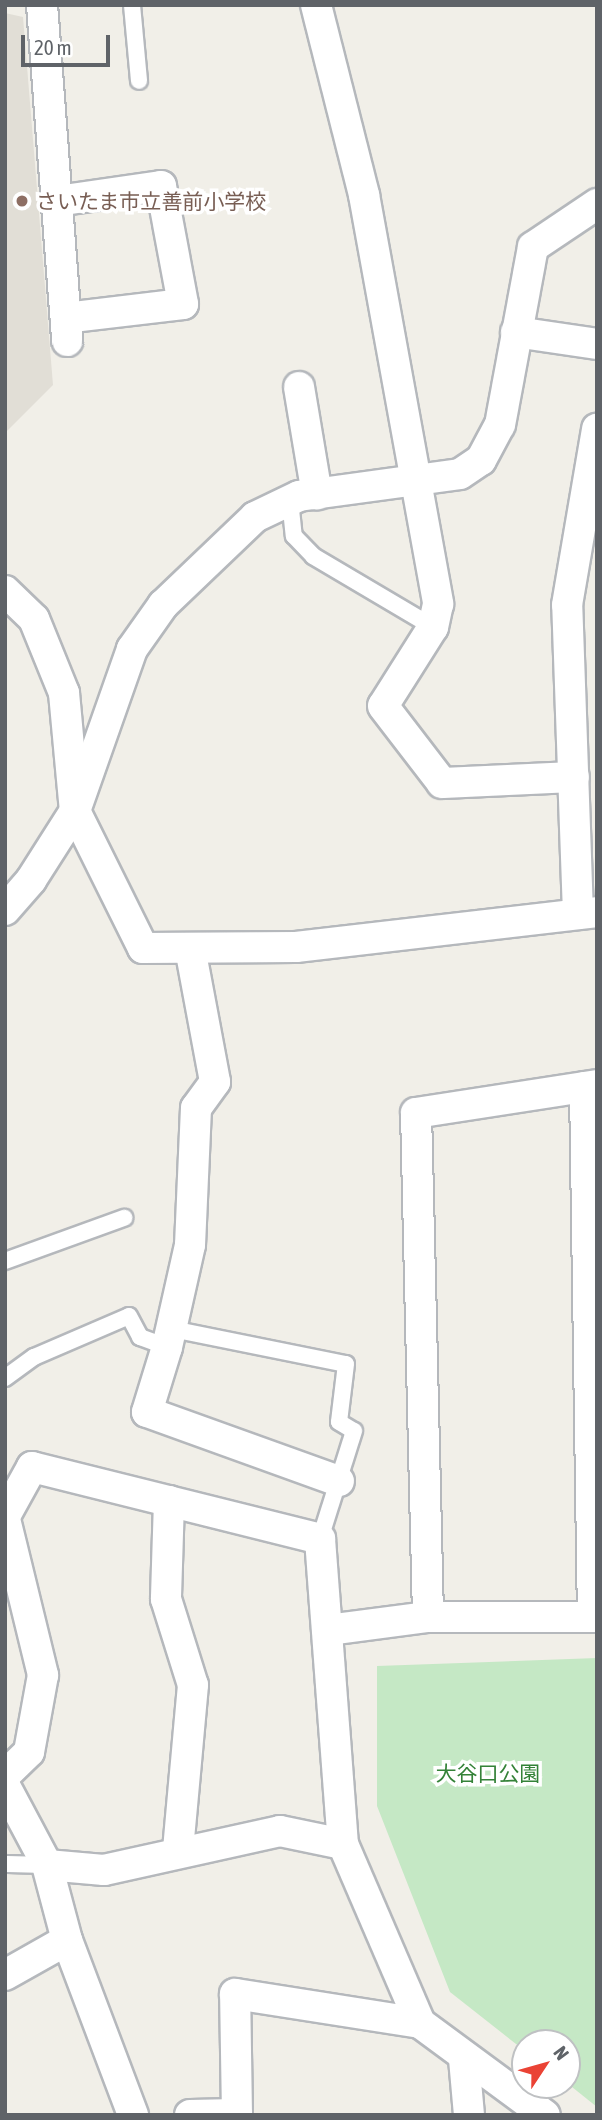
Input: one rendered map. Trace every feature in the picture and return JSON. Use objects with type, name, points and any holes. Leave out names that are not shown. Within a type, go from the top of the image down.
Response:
[{"type":"street","points":[[42,5],[57,201],[67,330],[183,304],[161,186],[57,201]]},
{"type":"street","points":[[316,5],[364,195],[418,480],[438,604],[433,627],[383,706],[442,783],[573,777]]},
{"type":"street","points":[[5,910],[31,880],[75,811],[132,649],[163,605],[256,517],[304,498],[460,474],[481,460],[500,425],[533,247],[597,204]]},
{"type":"street","points":[[516,332],[597,344]]},
{"type":"street","points":[[299,387],[304,498]]},
{"type":"street","points":[[5,591],[34,619],[64,693],[75,811],[143,948],[296,947],[588,913],[573,777],[567,605],[597,429]]},
{"type":"street","points":[[190,948],[215,1082],[196,1108],[190,1245],[170,1338],[147,1412],[339,1481]]},
{"type":"street","points":[[328,1630],[428,1617],[595,1617],[591,1086],[416,1113],[428,1617]]},
{"type":"street","points":[[5,1774],[29,1752],[43,1675],[5,1518],[32,1467],[320,1539],[343,1844],[421,2023],[464,2059],[545,2115]]},
{"type":"street","points":[[169,1501],[166,1599],[193,1685],[178,1850]]},
{"type":"street","points":[[5,1786],[47,1865],[67,1940],[133,2115]]},
{"type":"street","points":[[47,1865],[104,1870],[178,1850],[280,1831],[343,1844]]},
{"type":"street","points":[[5,1975],[67,1940]]},
{"type":"street","points":[[190,2115],[237,2114],[235,1994],[421,2023]]},
{"type":"street","points":[[464,2059],[469,2115]]},
{"type":"lane","points":[[132,5],[139,81]]},
{"type":"lane","points":[[304,498],[294,536],[313,556],[433,627]]},
{"type":"lane","points":[[5,1261],[124,1218]]},
{"type":"lane","points":[[5,1378],[34,1357],[129,1316],[140,1336],[346,1364],[339,1422],[354,1431],[320,1539]]},
{"type":"lane","points":[[5,1864],[47,1865]]},
{"type":"shaded area","name":"さいたま市立善前小学校","points":[[5,13],[23,17],[53,385],[5,433]]},
{"type":"green space","name":"大谷口公園","points":[[597,1658],[597,2107],[581,2094],[581,2029],[511,2029],[511,2040],[450,1992],[377,1806],[377,1666]]},
{"type":"place","name":"さいたま市立善前小学校","points":[[22,201]]}]
